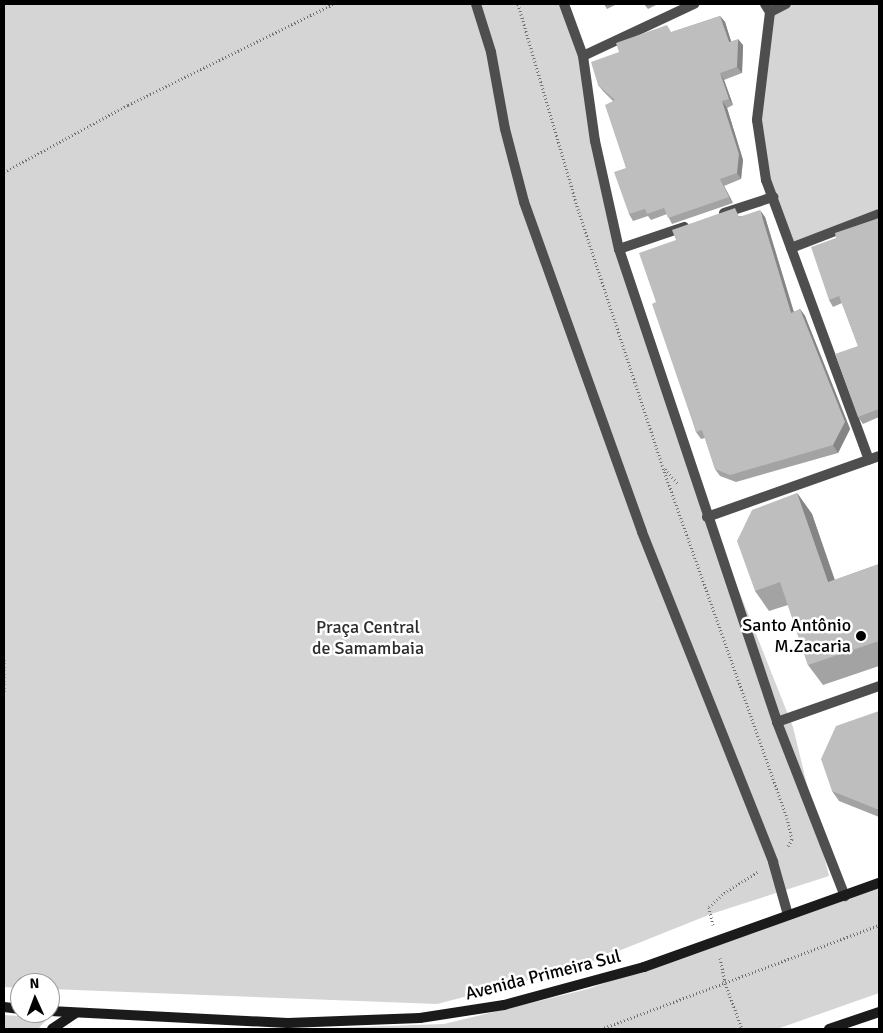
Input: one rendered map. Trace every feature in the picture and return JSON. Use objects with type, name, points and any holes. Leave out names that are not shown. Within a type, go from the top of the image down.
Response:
[{"type":"main road","name":"Avenida Primeira Sul","points":[[60,1012],[288,1023],[420,1018],[504,1005],[644,967],[714,940],[879,884]]},
{"type":"main road","points":[[829,1029],[879,1012]]},
{"type":"main road","points":[[52,1029],[74,1014]]},
{"type":"street","points":[[476,4],[491,52],[505,129],[524,202],[642,532],[773,862],[788,915]]},
{"type":"street","points":[[564,4],[583,56],[595,141],[619,249],[777,722],[845,896]]},
{"type":"street","points":[[583,56],[694,4]]},
{"type":"street","points":[[786,4],[767,8],[757,120],[766,180],[868,460]]},
{"type":"street","points":[[710,218],[773,197]]},
{"type":"street","points":[[791,248],[879,214]]},
{"type":"street","points":[[619,249],[692,224]]},
{"type":"street","points":[[707,517],[879,456]]},
{"type":"street","points":[[777,722],[879,686]]},
{"type":"path","points":[[4,172],[128,106],[334,4]]},
{"type":"path","points":[[518,4],[579,212],[656,447],[787,818],[792,839],[779,861],[773,862],[724,893],[709,907],[714,940],[725,982],[742,1029]]},
{"type":"path","points":[[4,660],[4,693]]},
{"type":"path","points":[[601,1029],[879,926]]},
{"type":"green space","name":"Praça Central de Samambaia","points":[[4,4],[564,4],[583,56],[619,249],[710,518],[793,727],[829,876],[711,914],[576,968],[437,1004],[60,989],[60,973],[10,973],[10,987],[4,987]]},
{"type":"green space","points":[[786,4],[879,4],[879,214],[791,248],[773,197],[757,120],[770,12]]},
{"type":"green space","points":[[879,885],[879,993],[777,1029],[303,1029],[444,1024],[588,989]]},
{"type":"green space","points":[[4,1015],[10,1015],[10,1023],[43,1023],[38,1029],[4,1029]]},
{"type":"green space","points":[[102,1028],[243,1029],[83,1029]]},
{"type":"building","points":[[720,16],[729,42],[738,39],[737,67],[720,73],[729,99],[722,101],[739,154],[737,173],[720,179],[729,197],[668,218],[664,208],[647,214],[645,209],[629,214],[614,172],[626,168],[605,105],[615,100],[598,85],[591,62],[619,52],[616,43],[667,25],[671,32]]},
{"type":"building","points":[[735,208],[739,217],[760,210],[791,313],[800,309],[845,422],[833,445],[730,475],[715,469],[702,430],[696,432],[652,304],[656,302],[639,253],[676,240],[672,230]]},
{"type":"building","points":[[879,218],[879,409],[858,417],[835,354],[858,346],[839,296],[829,300],[811,247],[836,238],[835,233]]},
{"type":"building","points":[[797,493],[828,582],[879,564],[879,641],[808,665],[780,582],[755,591],[737,541],[752,510]]},
{"type":"building","points":[[879,711],[879,810],[832,791],[821,759],[836,726]]},
{"type":"place","name":"Santo Antônio M.Zacaria","points":[[861,636]]}]
